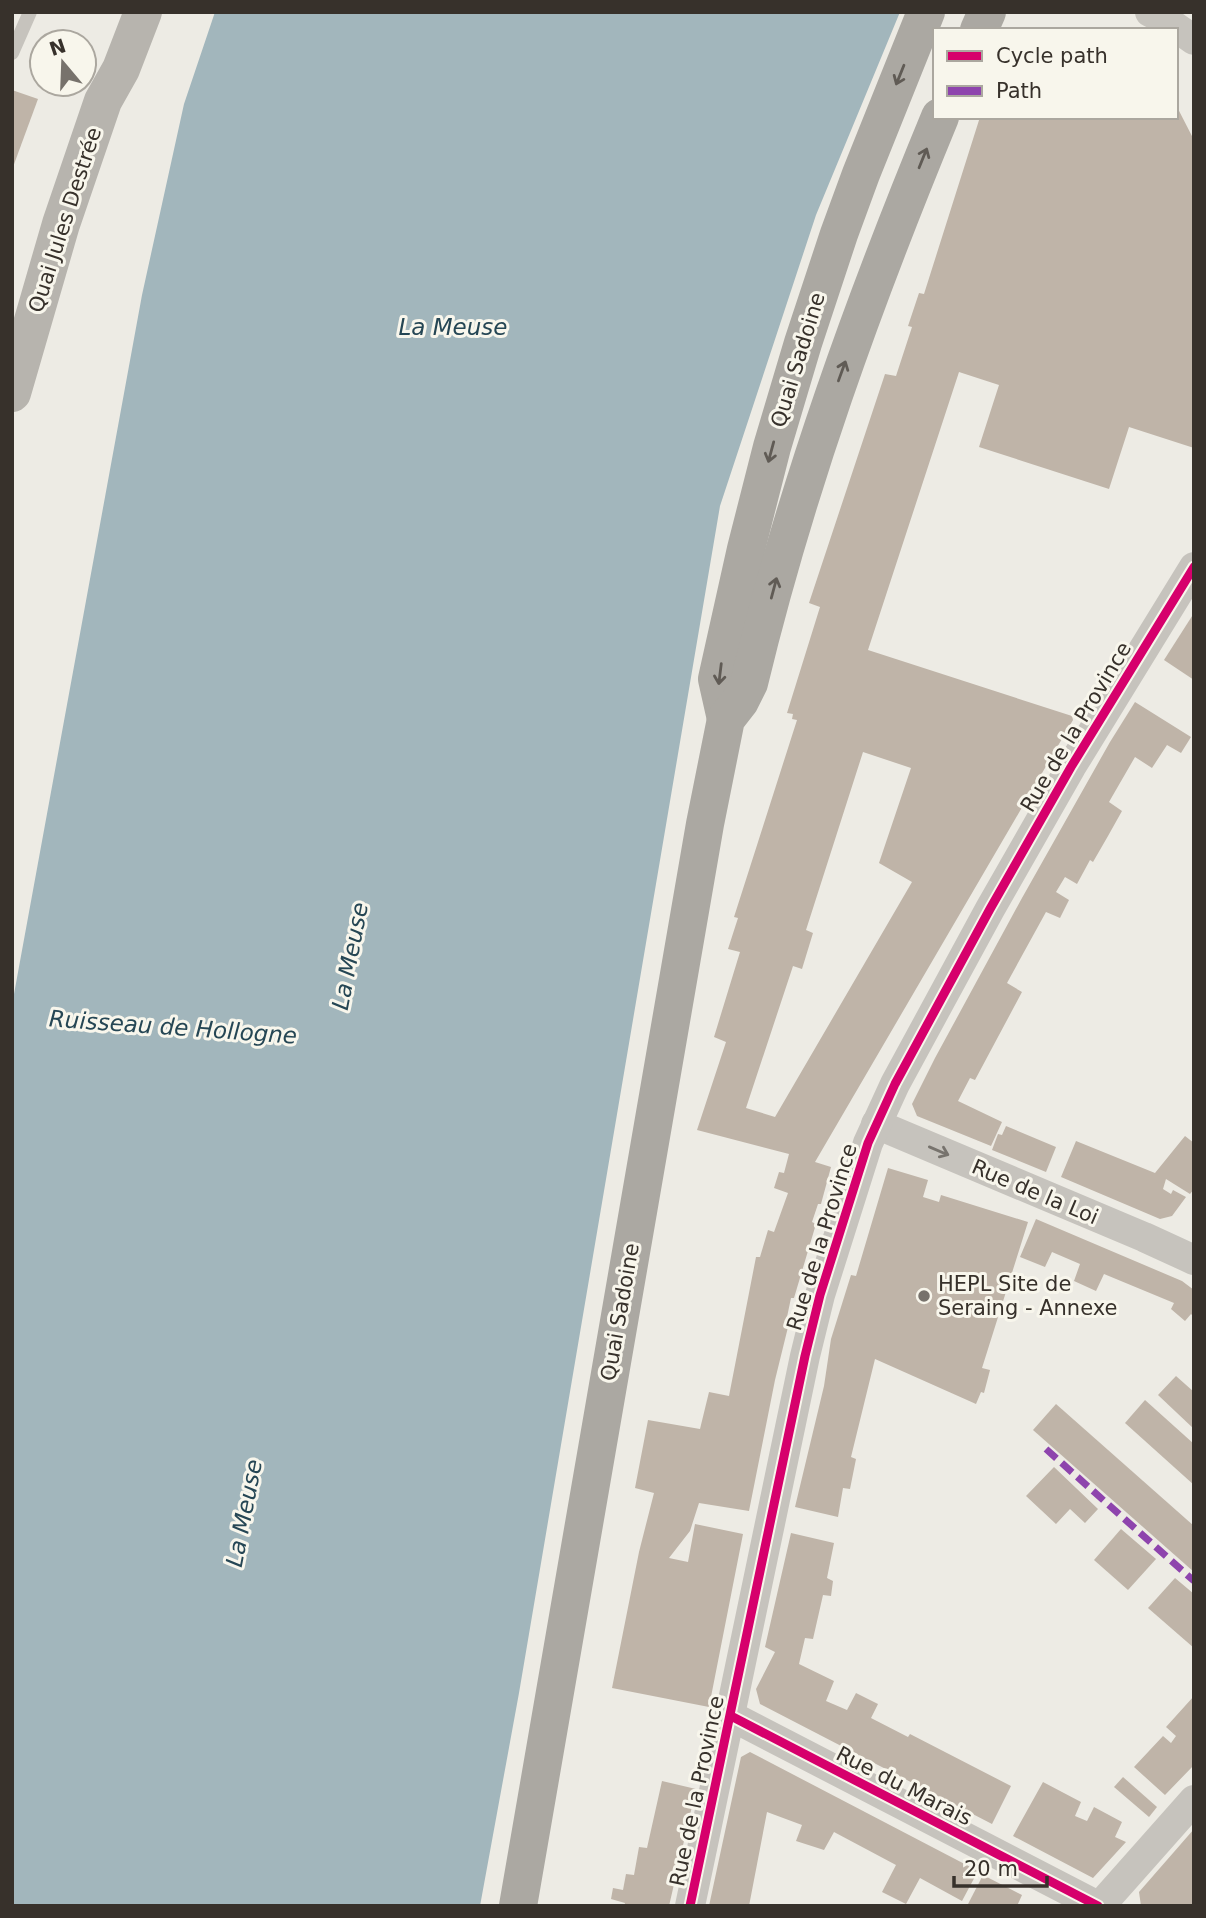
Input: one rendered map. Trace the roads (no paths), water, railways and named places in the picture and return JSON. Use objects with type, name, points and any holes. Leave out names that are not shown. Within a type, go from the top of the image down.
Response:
[{"type":"main road","name":"Quai Jules Destrée","points":[[12,393],[61,224],[103,101],[121,69],[143,12]]},
{"type":"main road","name":"Quai Sadoine","points":[[517,1906],[674,993],[726,719],[717,680],[772,447],[803,343],[839,234],[926,12]]},
{"type":"main road","points":[[980,28],[987,12]]},
{"type":"main road","name":"Quai Sadoine","points":[[726,719],[740,701],[749,682],[782,556],[831,402],[890,239],[939,119]]},
{"type":"street","points":[[1150,12],[1177,28]]},
{"type":"street","points":[[1178,29],[1194,40]]},
{"type":"street","name":"Rue de la Province","points":[[690,1906],[805,1356],[820,1295],[868,1143],[904,1067],[1010,874],[1071,767],[1194,567]]},
{"type":"street","name":"Rue de la Loi","points":[[876,1124],[1188,1247]]},
{"type":"street","name":"Rue du Marais","points":[[731,1716],[1099,1906]]},
{"type":"street","points":[[1099,1906],[1194,1800]]},
{"type":"lane","points":[[12,53],[30,12]]},
{"type":"water","name":"La Meuse","points":[[215,12],[900,12],[816,215],[720,506],[519,1693],[480,1906],[12,1906],[12,1005],[142,295],[184,104]]},
{"type":"place","name":"HEPL Site de Seraing - Annexe","points":[[924,1296]]},
{"type":"water label","name":"Ruisseau de Hollogne","points":[[173,1027]]}]
